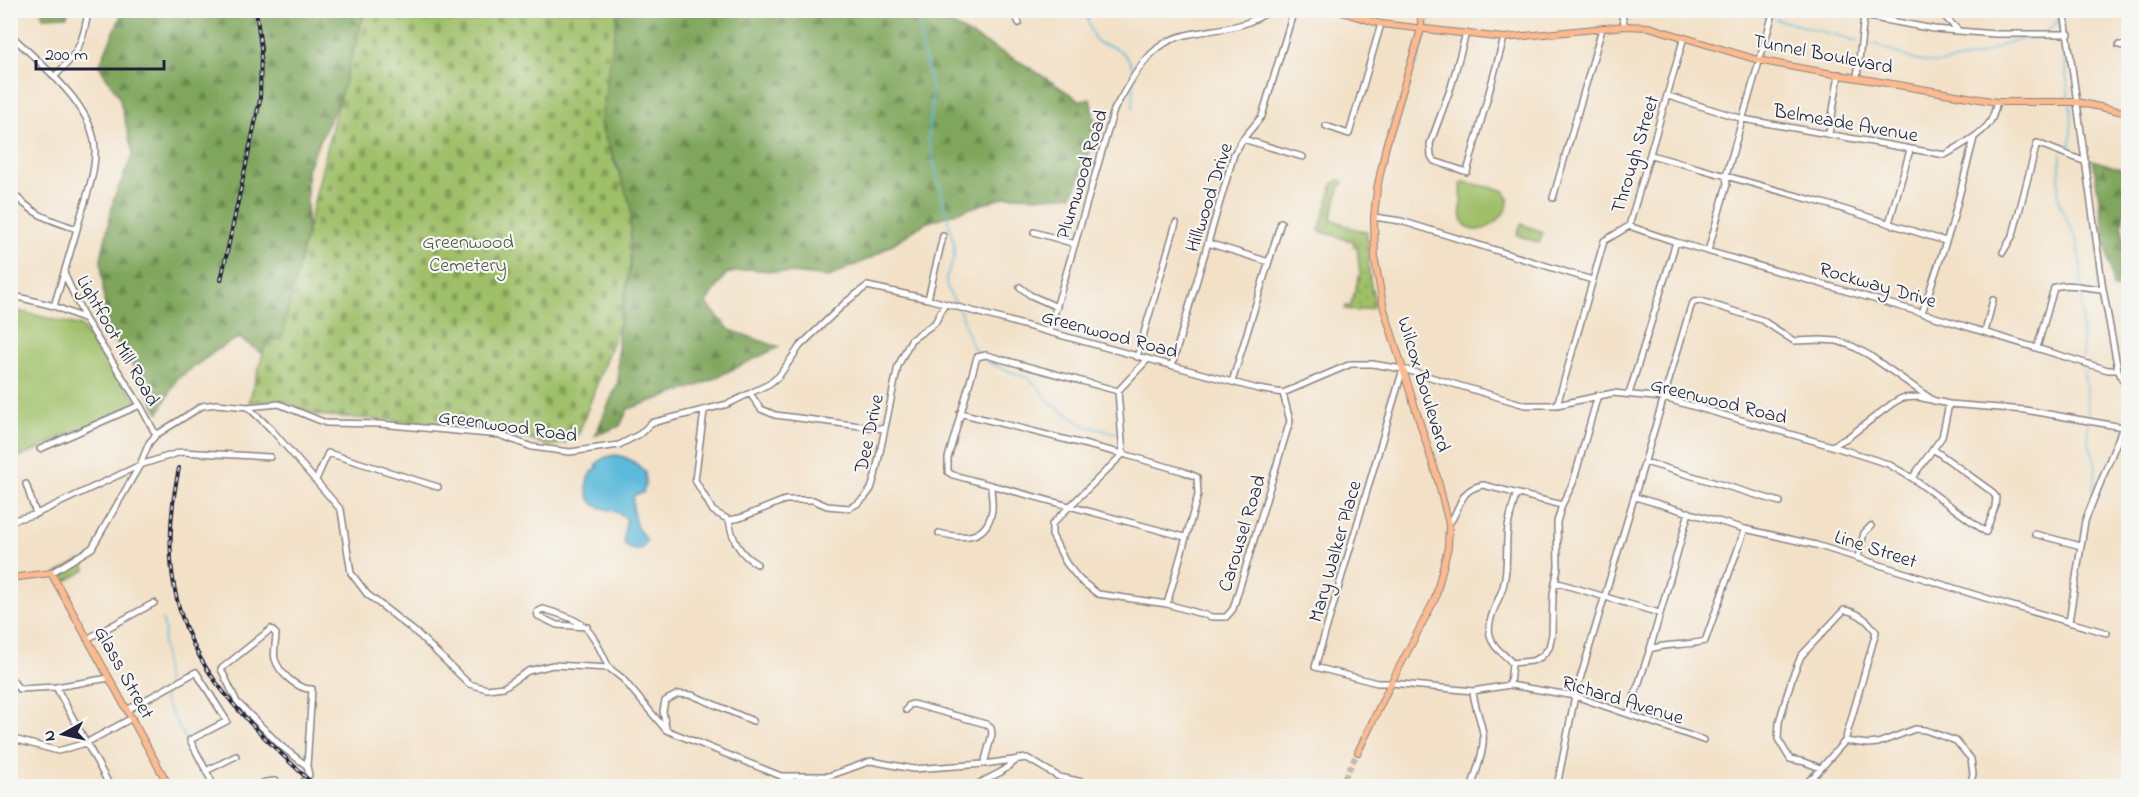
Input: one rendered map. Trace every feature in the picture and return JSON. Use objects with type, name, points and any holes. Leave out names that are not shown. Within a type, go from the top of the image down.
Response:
[{"type":"main road","name":"Tunnel Boulevard","points":[[1335,10],[1381,24],[1504,38],[1625,26],[1649,27],[1758,60],[1997,102],[2077,102],[2128,113]]},
{"type":"main road","name":"Wilcox Boulevard","points":[[1358,752],[1390,682],[1435,599],[1446,556],[1449,524],[1384,309],[1376,273],[1374,217],[1377,189],[1386,146],[1421,29],[1421,10]]},
{"type":"main road","points":[[10,578],[51,573]]},
{"type":"main road","name":"Glass Street","points":[[51,573],[169,786]]},
{"type":"street","points":[[54,77],[73,60],[81,41],[88,10]]},
{"type":"street","points":[[1012,10],[1019,23]]},
{"type":"street","name":"Plumwood Road","points":[[1049,332],[1114,110],[1130,84],[1148,59],[1164,44],[1180,37],[1243,24],[1272,10]]},
{"type":"street","name":"Hillwood Drive","points":[[1172,365],[1234,154],[1262,116],[1294,10]]},
{"type":"street","points":[[1620,10],[1625,26]]},
{"type":"street","points":[[1707,250],[1727,184],[1726,176],[1758,60],[1774,10]]},
{"type":"street","points":[[1830,10],[1934,29],[1995,34],[2068,34]]},
{"type":"street","points":[[1938,10],[1959,31]]},
{"type":"street","points":[[2064,10],[2103,289],[2118,370],[2128,391]]},
{"type":"street","points":[[1857,77],[1864,17]]},
{"type":"street","points":[[1326,126],[1349,134],[1381,24]]},
{"type":"street","points":[[1553,198],[1602,29]]},
{"type":"street","name":"Lightfoot Mill Road","points":[[10,31],[87,116],[92,128],[95,152],[92,175],[64,273],[85,319],[140,405],[156,435]]},
{"type":"street","points":[[1466,33],[1451,87],[1430,144],[1434,161],[1467,172],[1504,38]]},
{"type":"street","name":"Through Street","points":[[1557,405],[1604,240],[1629,226],[1684,37]]},
{"type":"street","points":[[2119,45],[2128,47]]},
{"type":"street","points":[[1829,135],[1839,74]]},
{"type":"street","name":"Belmeade Avenue","points":[[1668,96],[1743,120],[1910,150],[1945,154],[1974,138],[1991,121],[1997,102]]},
{"type":"street","points":[[1922,313],[1952,224],[1974,138]]},
{"type":"street","points":[[1243,139],[1303,157]]},
{"type":"street","points":[[2003,252],[2013,235],[2037,142],[2086,162]]},
{"type":"street","points":[[1889,224],[1910,150]]},
{"type":"street","points":[[1651,155],[1945,242]]},
{"type":"street","points":[[10,191],[40,217],[77,229]]},
{"type":"street","points":[[1374,217],[1401,220],[1592,280]]},
{"type":"street","points":[[1137,357],[1176,222]]},
{"type":"street","points":[[1233,382],[1281,222]]},
{"type":"street","name":"Rockway Drive","points":[[1629,226],[2108,370],[2118,370]]},
{"type":"street","points":[[1034,232],[1075,243]]},
{"type":"street","points":[[928,299],[943,237]]},
{"type":"street","points":[[1629,394],[1676,242]]},
{"type":"street","points":[[1208,243],[1269,262]]},
{"type":"street","points":[[54,306],[64,273]]},
{"type":"street","points":[[2037,348],[2054,288],[2065,284],[2103,289]]},
{"type":"street","name":"Greenwood Road","points":[[156,435],[202,406],[216,404],[248,407],[279,404],[326,423],[380,424],[500,435],[532,447],[570,452],[620,445],[640,434],[651,423],[728,404],[751,395],[769,384],[779,376],[806,340],[846,302],[867,286],[928,299],[1137,357],[1258,389],[1283,393],[1351,364],[1372,364],[1403,369],[1525,405],[1557,405],[1598,395],[1629,394],[1664,398],[1888,464],[1912,478],[1986,532],[1996,497],[1933,449]]},
{"type":"street","points":[[1020,287],[1030,296],[1057,307]]},
{"type":"street","points":[[10,295],[54,306],[85,319]]},
{"type":"street","points":[[1985,332],[1993,300]]},
{"type":"street","points":[[1557,786],[1575,696],[1694,302],[1701,301],[1762,320],[1794,341],[1837,341],[1852,346],[1934,401]]},
{"type":"street","name":"Dee Drive","points":[[729,520],[740,518],[785,500],[813,500],[839,508],[857,504],[871,489],[898,366],[903,354],[911,340],[935,323],[945,304]]},
{"type":"street","points":[[1118,391],[986,355],[976,357],[948,458],[948,472],[991,486],[1185,537]]},
{"type":"street","points":[[1123,454],[1118,391],[1148,359]]},
{"type":"street","name":"Mary Walker Place","points":[[1390,682],[1377,683],[1315,667],[1403,369]]},
{"type":"street","name":"Carousel Road","points":[[1123,454],[1052,524],[1052,535],[1066,562],[1080,580],[1098,594],[1167,604],[1212,617],[1226,617],[1233,609],[1290,421],[1283,393]]},
{"type":"street","points":[[751,395],[761,409],[775,415],[884,429]]},
{"type":"street","points":[[1512,663],[1532,661],[1541,657],[1549,648],[1558,554],[1557,522],[1562,505],[1573,483],[1598,395]]},
{"type":"street","points":[[1832,446],[1847,438],[1893,403],[1902,398],[1917,397],[1949,404],[2025,410],[2126,427],[2085,521],[2069,622]]},
{"type":"street","points":[[1912,478],[1942,437],[1949,404]]},
{"type":"street","points":[[40,449],[140,405]]},
{"type":"street","points":[[248,407],[271,429],[341,510],[351,573],[367,594],[419,635],[469,684],[487,689],[504,687],[528,671],[553,665],[609,668]]},
{"type":"street","points":[[704,411],[695,480],[713,511],[729,520],[731,533],[746,558],[757,564]]},
{"type":"street","points":[[960,413],[1123,454],[1197,477],[1198,495],[1167,604]]},
{"type":"street","points":[[51,573],[92,548],[140,465],[149,443],[156,435]]},
{"type":"street","points":[[10,522],[36,514],[140,465],[181,452],[270,457]]},
{"type":"street","points":[[316,480],[328,453],[438,487]]},
{"type":"street","points":[[1645,462],[1780,502]]},
{"type":"street","points":[[26,484],[36,514]]},
{"type":"street","points":[[1449,524],[1456,516],[1467,491],[1483,485],[1562,505]]},
{"type":"street","points":[[939,533],[962,538],[976,536],[986,525],[992,510],[991,486]]},
{"type":"street","points":[[1510,685],[1512,663],[1506,655],[1496,649],[1490,637],[1489,627],[1504,586],[1508,558],[1508,528],[1516,495]]},
{"type":"street","name":"Line Street","points":[[1635,497],[1745,529],[1816,544],[1992,600],[2107,633]]},
{"type":"street","points":[[1629,713],[1650,649],[1689,512]]},
{"type":"street","points":[[1858,557],[1864,533],[1871,526]]},
{"type":"street","points":[[1650,649],[1670,645],[1688,646],[1705,641],[1745,529]]},
{"type":"street","points":[[2035,534],[2081,546]]},
{"type":"street","points":[[1555,582],[1659,613]]},
{"type":"street","points":[[87,639],[154,603]]},
{"type":"street","points":[[586,627],[557,625],[538,616],[537,612],[543,609],[552,611],[586,627],[596,641],[609,668],[622,678],[666,730],[805,786]]},
{"type":"street","points":[[1803,786],[1815,775],[1845,741],[1876,632],[1869,622],[1852,611],[1844,610],[1801,656],[1779,722],[1778,739],[1790,759],[1820,768]]},
{"type":"street","points":[[300,786],[309,776],[307,766],[312,689],[306,689],[293,682],[278,665],[274,659],[276,634],[271,628],[221,669],[237,702],[281,746],[307,766]]},
{"type":"street","points":[[127,710],[196,672],[227,721],[190,740],[214,786]]},
{"type":"street","points":[[10,677],[20,688],[56,687],[109,678]]},
{"type":"street","name":"Richard Avenue","points":[[1390,682],[1473,691],[1510,685],[1575,696],[1703,740]]},
{"type":"street","points":[[56,687],[110,786]]},
{"type":"street","points":[[1472,786],[1482,749],[1483,734],[1474,705],[1473,691]]},
{"type":"street","points":[[666,730],[663,711],[665,701],[678,694],[692,695],[753,721]]},
{"type":"street","points":[[906,710],[909,705],[913,704],[986,724],[991,728],[992,734],[984,764]]},
{"type":"street","points":[[10,758],[13,738],[58,752],[86,743],[132,718]]},
{"type":"street","points":[[1845,741],[1868,744],[1915,729],[1925,730],[1956,741],[1971,759],[1973,774],[1970,786]]},
{"type":"street","points":[[206,771],[236,756]]},
{"type":"street","points":[[781,776],[829,776],[871,761],[913,769],[984,764],[1020,758],[1033,760],[1059,777],[1102,786]]},
{"type":"street","points":[[974,786],[1001,772],[1020,758]]},
{"type":"street","points":[[256,786],[276,781],[280,786]]},
{"type":"green space","points":[[41,10],[68,11],[67,16],[43,17]]},
{"type":"green space","points":[[873,10],[940,18],[1027,66],[1079,100],[1090,99],[1097,132],[1072,195],[1007,196],[925,223],[871,258],[829,277],[750,269],[726,274],[706,303],[730,330],[779,347],[700,385],[628,409],[620,426],[595,436],[618,382],[618,333],[630,268],[619,170],[581,81],[446,11]]},
{"type":"green space","points":[[123,11],[373,11],[344,89],[307,169],[307,240],[335,299],[265,355],[239,338],[223,346],[177,379],[159,413],[134,368],[106,327],[101,259],[114,198],[133,154],[119,96],[99,66]]},
{"type":"green space","name":"Greenwood Cemetery","points":[[365,11],[618,11],[600,125],[631,205],[630,268],[619,323],[578,436],[565,443],[549,446],[491,428],[317,415],[284,401],[249,402],[267,340],[281,339],[335,115]]},
{"type":"green space","points":[[2093,160],[2128,171],[2130,188],[2122,226],[2128,288],[2113,288]]},
{"type":"green space","points":[[1339,180],[1344,182],[1339,189],[1331,219],[1367,232],[1370,281],[1375,302],[1372,308],[1355,311],[1345,309],[1346,306],[1350,307],[1360,274],[1357,247],[1353,247],[1355,242],[1319,231],[1333,184]]},
{"type":"green space","points":[[1464,182],[1503,190],[1506,194],[1508,205],[1492,225],[1477,230],[1464,223],[1461,209],[1461,184]]},
{"type":"green space","points":[[1521,224],[1543,232],[1539,243],[1517,235]]},
{"type":"green space","points":[[10,309],[81,326],[138,403],[22,456],[11,457]]},
{"type":"green space","points":[[81,560],[86,570],[61,584],[56,574]]},
{"type":"water","points":[[614,455],[631,460],[645,472],[646,482],[643,493],[634,495],[633,502],[638,529],[647,541],[641,550],[633,550],[625,545],[627,519],[615,511],[597,506],[589,497],[587,482],[597,468],[596,464]]},
{"type":"waterway","points":[[914,10],[921,32],[921,43],[932,87],[928,139],[954,244],[954,258],[946,277],[947,288],[957,306]]},
{"type":"waterway","points":[[1086,10],[1090,28],[1096,40],[1124,54],[1134,73]]},
{"type":"waterway","points":[[1428,26],[1430,10]]},
{"type":"waterway","points":[[1745,10],[1769,18]]},
{"type":"waterway","points":[[2057,10],[2061,31]]},
{"type":"waterway","points":[[1775,19],[1858,41]]},
{"type":"waterway","points":[[2048,31],[2058,20]]},
{"type":"waterway","points":[[1415,68],[1426,33]]},
{"type":"waterway","points":[[2062,36],[2069,98]]},
{"type":"waterway","points":[[1863,42],[1917,61],[1939,63],[1975,57],[2012,41],[2040,37]]},
{"type":"waterway","points":[[1133,109],[1134,83]]},
{"type":"waterway","points":[[2065,150],[2070,146],[2072,119],[2070,105]]},
{"type":"waterway","points":[[2061,154],[2058,195],[2061,208],[2076,238],[2081,265],[2083,358]]},
{"type":"waterway","points":[[959,310],[971,344],[979,354]]},
{"type":"waterway","points":[[982,357],[988,362],[1028,378],[1050,403],[1085,426],[1116,433]]},
{"type":"waterway","points":[[2083,366],[2089,417]]},
{"type":"waterway","points":[[2088,424],[2088,437],[2096,467],[2092,491]]},
{"type":"waterway","points":[[162,619],[165,631],[163,642],[167,685]]},
{"type":"waterway","points":[[166,692],[165,702],[211,786]]},
{"type":"tunnel","points":[[1340,786],[1358,752]]},
{"type":"railway","points":[[221,280],[260,100],[261,48],[256,10]]},
{"type":"railway","points":[[179,468],[171,530],[171,559],[174,588],[181,615],[192,642],[207,669],[236,707],[315,786]]}]
